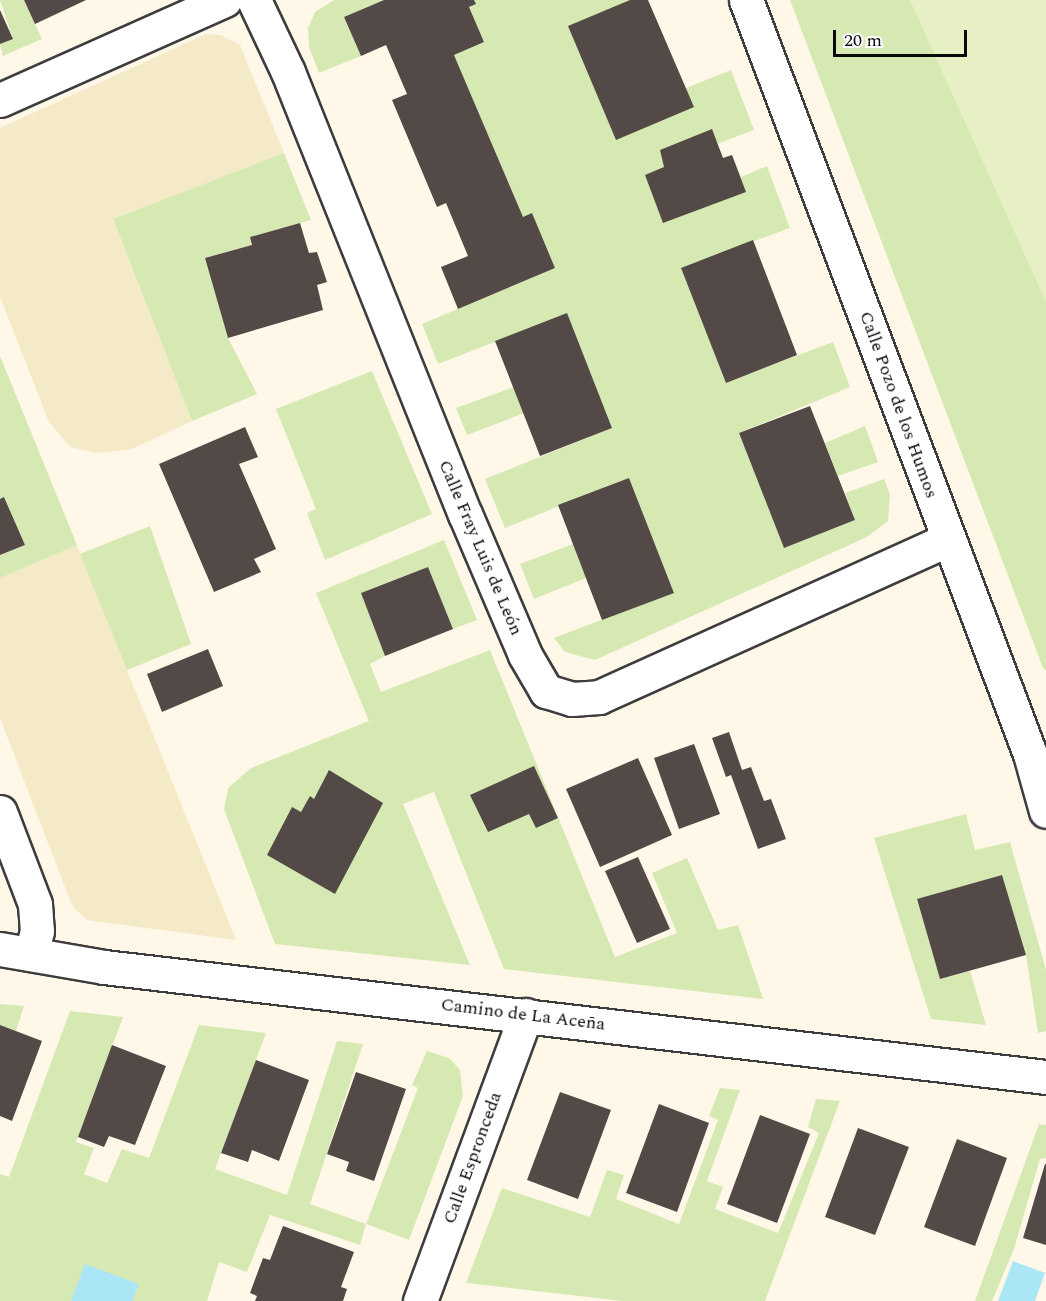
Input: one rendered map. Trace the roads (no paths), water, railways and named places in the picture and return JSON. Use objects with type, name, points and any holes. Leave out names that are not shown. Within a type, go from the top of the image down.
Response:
[{"type":"street","points":[[0,100],[225,0]]},
{"type":"street","name":"Calle Fray Luis de León","points":[[254,0],[292,83],[465,514],[525,655],[546,691],[572,699],[599,697],[946,540]]},
{"type":"street","name":"Calle Pozo de los Humos","points":[[746,0],[946,540],[1038,751],[1046,811]]},
{"type":"street","points":[[0,812],[35,904],[37,932],[15,951]]},
{"type":"street","name":"Camino de La Aceña","points":[[15,951],[104,966],[1046,1077]]},
{"type":"street","name":"Calle Espronceda","points":[[420,1301],[526,1015]]},
{"type":"water","points":[[1013,1261],[1045,1273],[1035,1301],[998,1301]]},
{"type":"water","points":[[85,1264],[139,1284],[132,1301],[71,1301]]}]
